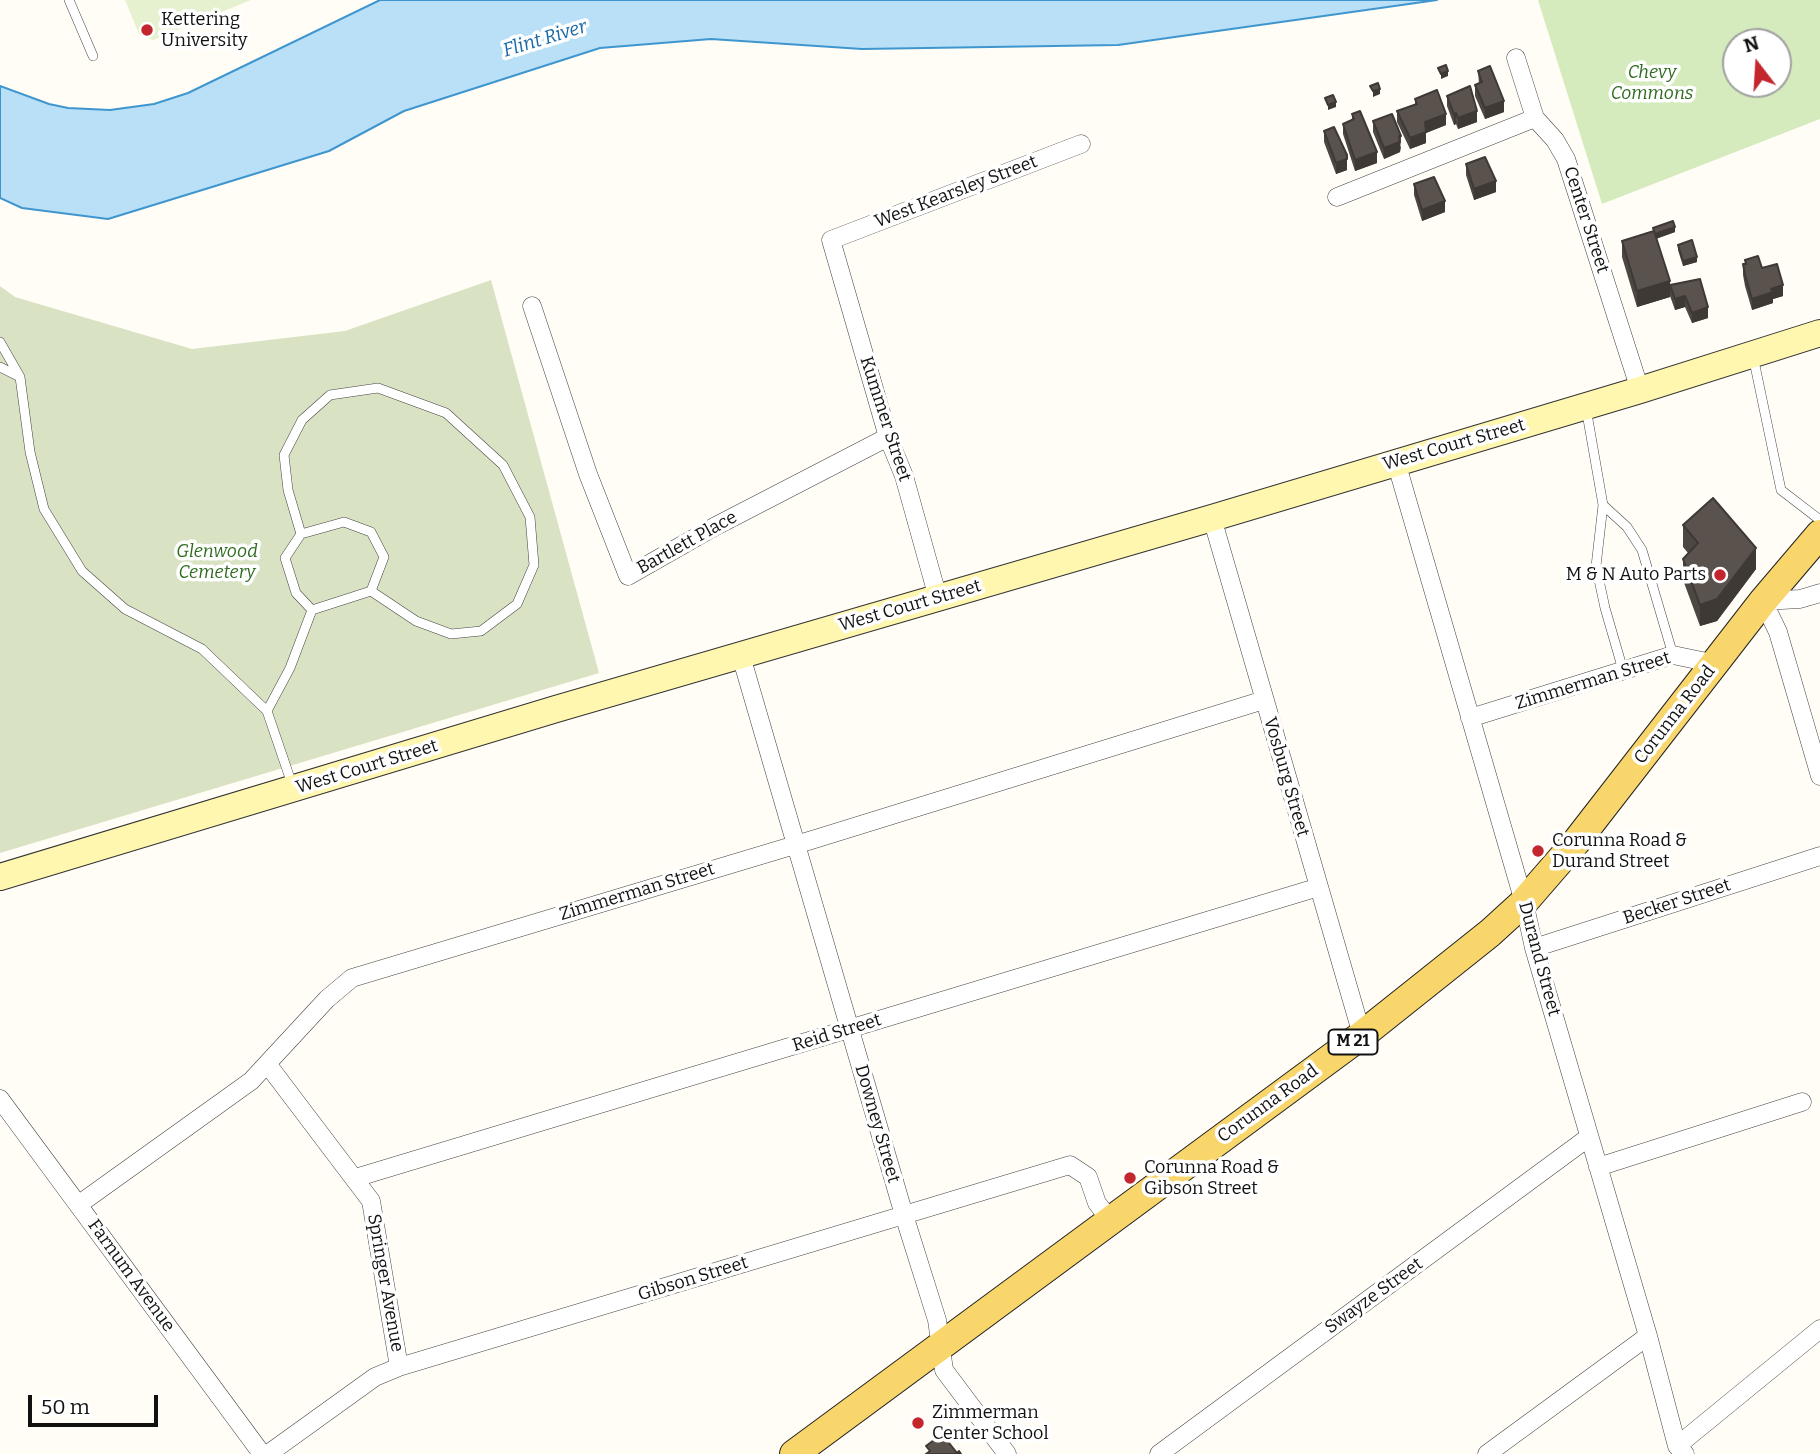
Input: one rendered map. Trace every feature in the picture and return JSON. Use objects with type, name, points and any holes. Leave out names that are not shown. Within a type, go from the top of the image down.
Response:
[{"type":"main road","name":"Corunna Road","points":[[794,1454],[1362,1035],[1490,933],[1524,902],[1576,842],[1763,601],[1820,534]]},
{"type":"street","name":"Center Street","points":[[1516,58],[1535,118],[1555,139],[1566,159],[1640,390]]},
{"type":"street","points":[[1337,197],[1535,118]]},
{"type":"street","name":"West Kearsley Street","points":[[831,240],[1081,144]]},
{"type":"street","name":"Kummer Street","points":[[831,240],[888,437],[904,476],[938,598]]},
{"type":"street","name":"Bartlett Place","points":[[532,306],[588,474],[628,576],[714,527],[888,437]]},
{"type":"street","name":"West Court Street","points":[[0,877],[556,709],[1212,518],[1640,390],[1820,333]]},
{"type":"street","name":"Durand Street","points":[[1396,462],[1524,902],[1534,948],[1681,1450]]},
{"type":"street","name":"Vosburg Street","points":[[1212,518],[1362,1035]]},
{"type":"street","points":[[1820,593],[1800,600],[1763,601],[1778,632],[1820,776]]},
{"type":"street","name":"Zimmerman Street","points":[[1470,718],[1672,655],[1716,664]]},
{"type":"street","name":"Downey Street","points":[[741,656],[937,1320],[944,1370],[1007,1454]]},
{"type":"street","name":"Zimmerman Street","points":[[78,1205],[251,1081],[327,999],[352,978],[796,845],[1264,700]]},
{"type":"street","name":"Becker Street","points":[[1534,948],[1820,856]]},
{"type":"street","name":"Reid Street","points":[[355,1178],[1318,887]]},
{"type":"street","name":"Springer Avenue","points":[[268,1065],[371,1201],[399,1367]]},
{"type":"street","name":"Farnum Avenue","points":[[0,1099],[262,1454]]},
{"type":"street","points":[[1598,1167],[1802,1102]]},
{"type":"street","name":"Swayze Street","points":[[1159,1454],[1589,1137]]},
{"type":"street","name":"Gibson Street","points":[[268,1454],[375,1377],[399,1367],[1070,1165],[1088,1177],[1097,1203],[1110,1220]]},
{"type":"street","points":[[1681,1450],[1820,1329]]},
{"type":"street","points":[[1487,1454],[1648,1336]]},
{"type":"lane","points":[[69,0],[93,56]]},
{"type":"lane","points":[[0,342],[20,377],[30,452],[44,509],[82,571],[125,609],[202,649],[267,711],[293,789]]},
{"type":"lane","points":[[1753,354],[1781,490],[1820,520]]},
{"type":"lane","points":[[0,368],[20,377]]},
{"type":"lane","points":[[301,534],[288,490],[284,455],[302,420],[330,395],[377,388],[446,413],[503,465],[530,517],[534,565],[517,604],[481,631],[451,634],[416,621],[371,592],[312,610]]},
{"type":"lane","points":[[1586,406],[1603,505],[1596,565],[1623,670]]},
{"type":"lane","points":[[1603,505],[1627,527],[1642,550],[1672,655]]},
{"type":"lane","points":[[312,610],[296,593],[285,558],[301,534],[344,522],[371,532],[384,557],[371,592]]},
{"type":"lane","points":[[267,711],[290,668],[312,610]]},
{"type":"green space","points":[[125,0],[251,0],[153,40],[139,34]]},
{"type":"green space","name":"Chevy Commons","points":[[1538,0],[1820,0],[1820,119],[1602,204]]},
{"type":"green space","name":"Glenwood Cemetery","points":[[491,280],[599,673],[0,853],[0,286],[15,297],[192,349],[345,331]]},
{"type":"water","name":"Flint River","points":[[380,0],[1437,0],[1118,45],[862,49],[711,39],[600,48],[404,111],[329,151],[108,219],[22,208],[0,198],[0,86],[68,108],[110,110],[154,104],[188,93]]},
{"type":"building","points":[[1446,65],[1448,71],[1441,74],[1438,68]]},
{"type":"building","points":[[1490,66],[1504,101],[1485,108],[1475,85],[1482,82],[1478,71]]},
{"type":"building","points":[[1378,83],[1380,89],[1373,91],[1370,86]]},
{"type":"building","points":[[1470,86],[1477,111],[1458,118],[1447,96]]},
{"type":"building","points":[[1437,90],[1446,114],[1425,122],[1426,132],[1410,138],[1397,111],[1417,104],[1415,99]]},
{"type":"building","points":[[1333,95],[1336,102],[1328,105],[1325,98]]},
{"type":"building","points":[[1360,111],[1377,152],[1355,160],[1343,124],[1354,119],[1352,114]]},
{"type":"building","points":[[1392,114],[1401,136],[1400,142],[1384,148],[1373,121]]},
{"type":"building","points":[[1334,127],[1347,155],[1347,159],[1336,163],[1324,131]]},
{"type":"building","points":[[1485,157],[1496,181],[1474,189],[1466,164]]},
{"type":"building","points":[[1434,177],[1445,201],[1422,210],[1414,184]]},
{"type":"building","points":[[1673,221],[1675,227],[1655,234],[1653,228]]},
{"type":"building","points":[[1654,231],[1670,281],[1637,291],[1622,241]]},
{"type":"building","points":[[1692,240],[1697,257],[1683,261],[1678,245]]},
{"type":"building","points":[[1758,256],[1762,268],[1777,264],[1783,285],[1771,289],[1773,292],[1752,299],[1743,264],[1746,264],[1745,260]]},
{"type":"building","points":[[1700,279],[1708,307],[1692,313],[1685,296],[1675,299],[1670,285]]},
{"type":"building","name":"M & N Auto Parts","points":[[1713,498],[1756,548],[1717,599],[1700,605],[1683,559],[1698,543],[1683,525]]},
{"type":"building","points":[[942,1434],[957,1453],[959,1451],[961,1454],[926,1454],[930,1451],[926,1446]]},
{"type":"place","name":"Kettering University","points":[[147,30]]},
{"type":"place","name":"M & N Auto Parts","points":[[1720,575]]},
{"type":"place","name":"Corunna Road & Durand Street","points":[[1538,851]]},
{"type":"place","name":"Corunna Road & Gibson Street","points":[[1130,1178]]},
{"type":"place","name":"Zimmerman Center School","points":[[918,1423]]}]
